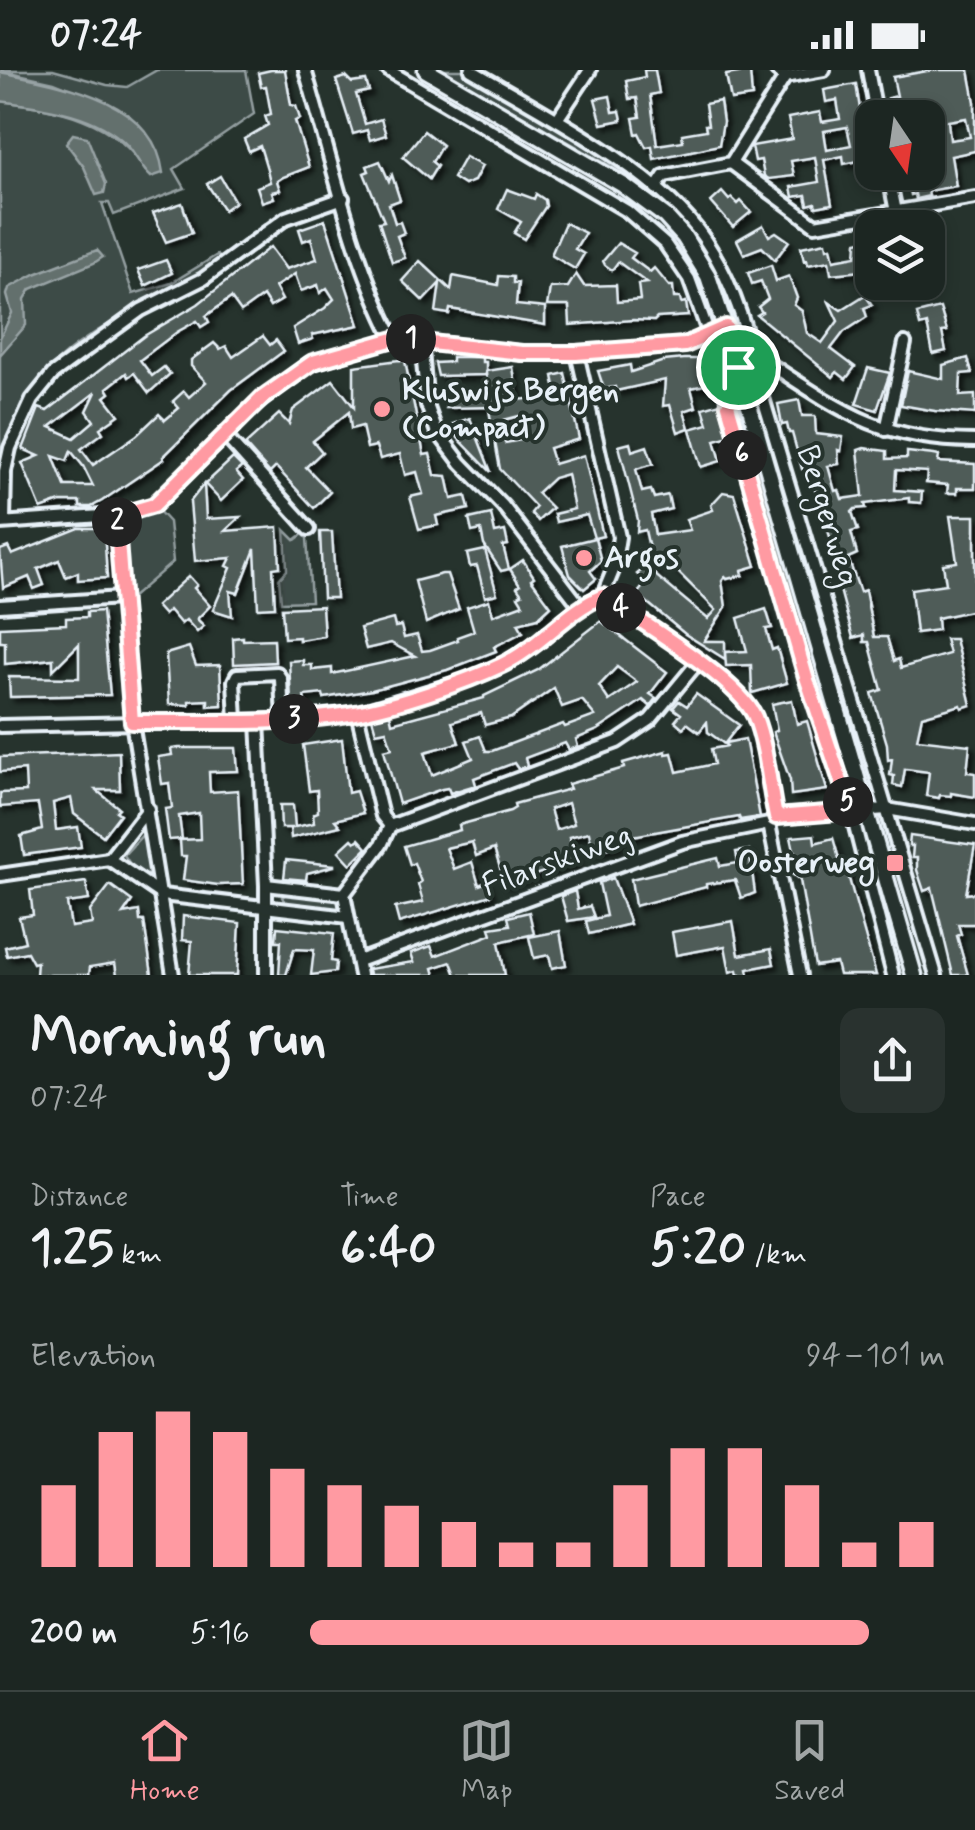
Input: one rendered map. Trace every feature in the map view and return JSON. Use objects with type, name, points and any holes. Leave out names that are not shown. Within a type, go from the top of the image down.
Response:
[{"type":"main road","name":"Bergerweg","points":[[426,70],[623,184],[665,216],[708,276],[914,975]]},
{"type":"street","points":[[305,70],[380,311],[394,339]]},
{"type":"street","name":"Bergerweg","points":[[388,70],[604,196],[644,224],[678,260],[699,302],[716,354],[806,677],[851,811],[893,975]]},
{"type":"street","name":"Bergerweg","points":[[471,70],[558,118],[656,188],[705,239],[731,290],[750,344],[936,975]]},
{"type":"street","points":[[558,118],[590,70]]},
{"type":"street","points":[[731,163],[781,74],[824,70]]},
{"type":"street","points":[[868,70],[874,100]]},
{"type":"street","points":[[656,188],[664,176],[731,163],[814,225],[855,218]]},
{"type":"street","points":[[343,198],[286,218],[202,280],[141,310],[53,374],[32,400],[10,448],[2,522],[116,516],[154,505],[262,398],[309,364],[394,339],[522,353],[576,353],[685,345],[726,327]]},
{"type":"street","points":[[907,210],[975,198]]},
{"type":"street","points":[[421,340],[427,405],[436,430],[461,463],[504,506],[580,606]]},
{"type":"street","points":[[886,430],[906,343]]},
{"type":"street","points":[[0,726],[258,721],[357,713],[506,664],[580,606],[603,596],[614,568],[618,538],[576,353]]},
{"type":"street","points":[[728,405],[739,374],[755,365],[776,368],[852,417],[886,430],[975,441]]},
{"type":"street","points":[[226,436],[310,529]]},
{"type":"street","name":"Bergerweg","points":[[744,463],[768,470]]},
{"type":"street","points":[[116,516],[132,722],[173,975]]},
{"type":"street","points":[[603,596],[698,662],[746,701],[754,716],[800,975]]},
{"type":"street","points":[[0,606],[121,598]]},
{"type":"street","points":[[360,975],[344,894],[390,826],[618,742],[650,720],[698,662]]},
{"type":"street","points":[[236,720],[237,675],[277,673],[282,679],[283,720]]},
{"type":"street","points":[[357,713],[382,816],[390,826]]},
{"type":"street","points":[[258,721],[267,909],[266,975]]},
{"type":"street","points":[[109,859],[148,809]]},
{"type":"street","points":[[772,821],[886,809],[975,824]]},
{"type":"street","name":"Filarskiweg","points":[[358,961],[682,842],[772,821]]},
{"type":"street","points":[[0,876],[109,859],[162,895],[348,917]]},
{"type":"street","points":[[266,885],[344,894]]},
{"type":"shaded area","points":[[0,70],[53,70],[127,87],[157,70],[246,70],[254,114],[174,169],[185,188],[114,215],[109,203],[102,203],[133,294],[171,283],[217,255],[223,261],[99,330],[45,373],[24,402],[8,437],[2,465],[0,513],[0,101],[83,119],[118,139],[146,172],[109,104],[54,82]]},
{"type":"shaded area","points":[[443,70],[465,70],[561,127],[628,176]]},
{"type":"shaded area","points":[[0,72],[75,89],[123,111],[142,127],[156,148],[163,173],[151,177],[127,145],[100,125],[68,113],[0,101]]},
{"type":"shaded area","points":[[73,134],[87,137],[106,184],[104,193],[96,195],[84,167],[66,143]]},
{"type":"shaded area","points":[[97,250],[103,257],[94,263],[31,289],[25,299],[26,325],[0,355],[0,338],[12,313],[9,288]]},
{"type":"shaded area","points":[[156,508],[169,522],[173,562],[130,599],[125,583],[128,577],[121,521],[126,515]]},
{"type":"shaded area","points":[[285,530],[295,540],[303,534],[307,538],[311,601],[281,602],[279,579],[287,570]]},
{"type":"shaded area","points":[[148,829],[154,881],[124,855]]},
{"type":"shaded area","points":[[289,892],[339,899],[342,905],[338,912],[292,905],[282,897]]},
{"type":"building","points":[[285,70],[309,167],[277,181],[280,190],[272,192],[274,198],[262,202],[257,187],[270,182],[267,169],[260,146],[249,151],[244,139],[268,125],[265,116],[271,114],[266,86],[261,87],[258,73]]},
{"type":"building","points":[[644,70],[655,70],[659,93],[650,95],[657,145],[683,141],[682,134],[706,130],[705,104],[720,101],[723,122],[719,145],[654,159],[652,146],[646,147],[636,134],[633,118],[640,117],[637,98],[629,99],[626,81],[645,77]]},
{"type":"building","points":[[933,70],[969,70],[975,102],[975,151],[951,156],[956,186],[945,188],[945,100],[888,100],[897,96],[893,77]],"holes":[[[966,118],[970,137],[950,140],[948,121]]]},
{"type":"building","points":[[750,71],[752,97],[731,100],[726,75]]},
{"type":"building","points":[[346,77],[352,83],[366,81],[369,91],[356,94],[365,124],[381,119],[386,135],[370,140],[367,130],[353,134],[336,80]]},
{"type":"building","points":[[856,84],[855,162],[844,164],[843,156],[824,160],[832,204],[816,207],[815,203],[808,205],[806,195],[793,197],[791,187],[819,182],[815,157],[791,161],[794,176],[769,179],[764,176],[761,160],[755,161],[752,146],[792,139],[788,118],[820,112],[822,122],[840,119],[837,100],[826,102],[824,90]],"holes":[[[847,127],[851,145],[827,150],[824,131]]]},
{"type":"building","points":[[610,96],[613,112],[620,111],[622,120],[602,124],[595,99]]},
{"type":"building","points":[[424,131],[442,145],[432,162],[437,166],[429,179],[403,157]]},
{"type":"building","points":[[465,157],[482,166],[474,181],[464,185],[453,178]]},
{"type":"building","points":[[380,161],[389,181],[392,175],[400,200],[389,204],[395,223],[400,222],[404,233],[397,236],[405,258],[392,262],[379,222],[384,221],[364,173],[369,171],[367,166]]},
{"type":"building","points":[[220,176],[235,202],[224,210],[207,184]]},
{"type":"building","points":[[507,189],[534,199],[536,194],[545,200],[546,206],[524,239],[514,233],[521,222],[498,209]]},
{"type":"building","points":[[910,190],[934,190],[928,191],[929,196],[916,199],[915,194],[911,195]]},
{"type":"building","points":[[722,192],[729,200],[732,198],[738,204],[741,201],[751,212],[733,227],[711,202]]},
{"type":"building","points":[[182,203],[192,233],[166,242],[153,213]]},
{"type":"building","points":[[325,220],[359,325],[312,335],[313,339],[298,344],[293,328],[334,299],[327,288],[320,293],[318,285],[301,291],[295,274],[275,287],[282,300],[270,307],[263,296],[241,312],[231,298],[206,316],[209,322],[201,327],[197,321],[177,332],[140,360],[152,376],[164,367],[170,374],[149,393],[134,373],[128,377],[126,373],[107,388],[110,393],[105,397],[119,415],[81,449],[93,465],[137,435],[159,414],[165,420],[179,408],[173,401],[184,391],[189,397],[206,382],[191,366],[191,360],[214,343],[220,349],[226,346],[233,357],[263,336],[270,345],[276,340],[284,351],[231,390],[164,459],[102,501],[91,507],[80,507],[80,502],[60,502],[41,509],[22,463],[39,456],[23,449],[39,408],[47,411],[144,336],[198,304],[270,247],[286,269],[317,259],[311,238],[303,241],[299,229]],"holes":[[[96,392],[87,411],[94,421],[74,438],[50,427]],[[71,451],[83,466],[93,486],[65,486],[53,456],[67,461]]]},
{"type":"building","points":[[565,223],[585,233],[575,249],[584,254],[575,269],[551,255]]},
{"type":"building","points":[[763,225],[769,236],[776,232],[789,241],[775,260],[762,247],[744,254],[737,240]]},
{"type":"building","points":[[826,242],[834,260],[855,256],[855,272],[831,274],[829,261],[808,265],[801,247]]},
{"type":"building","points":[[618,243],[635,253],[631,258],[650,272],[654,268],[673,286],[674,298],[686,302],[688,316],[570,325],[569,306],[547,306],[550,288],[568,287],[576,274],[584,286],[616,285],[617,302],[640,300],[638,284],[647,283],[618,262],[612,270],[603,261]]},
{"type":"building","points":[[166,260],[172,273],[145,286],[138,270]]},
{"type":"building","points":[[420,261],[451,290],[453,276],[498,285],[499,276],[513,277],[513,283],[518,283],[516,305],[545,308],[545,325],[450,309],[449,314],[436,312],[440,283],[423,301],[402,281]]},
{"type":"building","points":[[771,265],[776,281],[789,276],[797,298],[794,305],[802,311],[807,333],[822,343],[838,321],[829,302],[841,310],[857,300],[868,300],[872,305],[864,308],[867,317],[844,332],[831,349],[855,367],[846,379],[837,372],[833,377],[757,315],[762,312],[758,307],[768,299],[761,281],[752,284],[748,273]]},
{"type":"building","points":[[940,308],[947,331],[942,332],[946,351],[933,354],[927,324],[920,326],[917,314]]},
{"type":"building","points":[[452,357],[482,357],[486,375],[438,376],[435,363],[452,362]]},
{"type":"building","points":[[968,358],[972,373],[961,374],[960,396],[975,395],[975,414],[901,405],[908,371],[943,379],[943,365]]},
{"type":"building","points":[[684,359],[708,359],[708,369],[705,385],[691,388],[696,407],[684,411],[689,428],[678,432],[670,405],[663,406],[665,380],[616,391],[615,387],[604,389],[598,371],[630,365],[631,372]]},
{"type":"building","points":[[405,361],[424,455],[430,454],[435,475],[447,476],[452,499],[466,496],[469,509],[436,516],[438,525],[419,529],[410,497],[423,494],[417,472],[405,475],[400,454],[380,459],[376,446],[367,448],[362,426],[351,429],[349,412],[313,441],[322,452],[306,467],[330,492],[314,508],[276,467],[270,473],[245,445],[279,414],[289,424],[293,410],[333,380],[354,407],[354,366]]},
{"type":"building","points":[[513,367],[518,400],[557,396],[553,376],[565,373],[579,439],[549,448],[554,464],[584,455],[603,536],[595,538],[601,561],[590,571],[596,579],[584,589],[570,575],[562,546],[594,538],[587,515],[556,522],[554,514],[574,509],[567,474],[553,478],[537,493],[552,508],[538,521],[531,513],[536,507],[500,469],[489,410],[496,407],[446,408],[445,395],[487,394],[486,371]],"holes":[[[519,416],[526,439],[505,443],[500,421]]]},
{"type":"building","points":[[868,368],[890,373],[877,410],[856,404]]},
{"type":"building","points":[[799,400],[802,416],[815,416],[816,434],[843,437],[841,451],[838,450],[839,464],[828,466],[835,491],[839,490],[842,499],[863,496],[858,450],[864,448],[887,451],[887,459],[907,458],[907,452],[939,456],[938,462],[975,464],[975,488],[957,488],[957,493],[947,493],[948,485],[926,483],[927,472],[896,470],[895,490],[922,492],[921,503],[909,502],[909,498],[855,509],[852,512],[858,530],[851,532],[857,554],[848,558],[860,592],[865,590],[874,637],[887,637],[894,661],[899,659],[901,668],[949,654],[945,639],[955,639],[971,705],[922,716],[917,739],[970,745],[967,772],[975,773],[975,797],[951,793],[939,798],[926,796],[929,772],[905,769],[902,787],[893,785],[892,759],[888,760],[872,693],[882,690],[869,642],[864,642],[864,635],[853,638],[835,571],[838,570],[832,543],[808,468],[802,469],[792,433],[787,424],[782,425],[778,404]]},
{"type":"building","points":[[720,403],[729,436],[715,440],[721,461],[701,467],[690,429],[708,424],[703,408]]},
{"type":"building","points":[[470,418],[491,472],[458,438],[453,424]]},
{"type":"building","points":[[630,443],[632,451],[647,446],[653,464],[636,469],[642,492],[651,490],[654,498],[668,495],[671,509],[651,514],[655,535],[690,530],[686,519],[713,510],[711,505],[723,492],[734,494],[756,566],[722,581],[726,607],[704,641],[725,641],[725,659],[685,634],[637,594],[646,583],[637,574],[642,570],[639,550],[649,548],[645,530],[637,532],[638,520],[619,446]],"holes":[[[663,557],[716,610],[708,619],[654,574],[654,566]]]},
{"type":"building","points":[[233,458],[242,467],[236,472],[243,480],[221,501],[205,484]]},
{"type":"building","points":[[204,484],[206,519],[240,517],[225,531],[278,527],[280,567],[273,568],[275,607],[258,608],[255,549],[238,593],[230,591],[232,616],[213,610],[231,568],[227,566],[231,558],[195,561],[190,502]]},
{"type":"building","points":[[491,514],[495,533],[505,531],[508,545],[503,546],[509,569],[501,571],[484,545],[481,530],[472,532],[469,519]]},
{"type":"building","points":[[950,516],[975,516],[975,610],[937,618],[938,630],[916,633],[911,589],[946,584],[943,564],[957,562]]},
{"type":"building","points":[[79,528],[104,528],[107,578],[78,580],[78,572],[66,577],[59,560],[38,569],[44,585],[34,589],[29,577],[3,588],[0,550],[8,547],[12,555]]},
{"type":"building","points":[[320,532],[332,532],[336,598],[323,598]]},
{"type":"building","points":[[485,550],[497,594],[485,597],[477,566],[470,567],[467,554]]},
{"type":"building","points":[[523,560],[534,577],[531,579],[551,606],[538,618],[518,623],[523,632],[494,647],[496,651],[447,670],[372,690],[324,698],[323,694],[304,696],[305,701],[291,701],[289,661],[303,660],[303,665],[312,665],[312,670],[332,668],[332,674],[415,656],[391,643],[366,649],[360,628],[393,619],[395,627],[401,626],[404,638],[417,635],[422,651],[430,650],[474,631],[467,607],[489,600],[493,615],[523,604],[518,596],[522,594],[517,587],[520,585],[510,569]]},
{"type":"building","points":[[447,574],[459,609],[426,623],[415,581]]},
{"type":"building","points":[[189,576],[210,606],[197,619],[204,626],[197,632],[186,620],[181,624],[169,610],[164,615],[156,606]]},
{"type":"building","points":[[322,606],[324,636],[284,638],[282,608]]},
{"type":"building","points":[[766,609],[772,628],[766,629],[772,650],[777,648],[787,683],[752,693],[751,665],[726,666],[725,652],[747,651],[738,618]]},
{"type":"building","points":[[102,611],[110,695],[10,697],[9,677],[79,678],[79,644],[53,670],[53,659],[5,664],[0,627],[66,624],[66,618],[87,617],[87,612]]},
{"type":"building","points":[[601,621],[667,672],[650,694],[656,698],[650,706],[643,700],[598,730],[576,739],[578,747],[569,750],[565,743],[525,758],[527,766],[518,769],[514,763],[474,778],[476,785],[450,793],[448,788],[442,789],[399,804],[384,750],[392,748],[386,730],[376,732],[372,718],[390,714],[392,723],[484,698],[538,670]],"holes":[[[617,667],[637,682],[609,701],[599,686]],[[554,688],[562,707],[582,700],[595,716],[492,751],[486,751],[480,736],[466,741],[473,758],[432,775],[425,752],[459,743],[452,722],[481,713],[485,725],[511,718]]]},
{"type":"building","points":[[233,638],[274,639],[275,662],[234,664]]},
{"type":"building","points":[[189,647],[196,666],[220,665],[222,705],[208,706],[208,700],[189,701],[189,705],[169,704],[166,654]]},
{"type":"building","points":[[696,694],[739,725],[725,743],[745,739],[760,817],[739,817],[616,839],[618,846],[593,851],[589,832],[569,837],[577,862],[505,884],[494,849],[476,856],[472,842],[446,848],[454,869],[472,862],[479,885],[487,882],[491,895],[399,923],[395,908],[423,902],[418,884],[421,882],[404,846],[460,830],[459,825],[510,811],[514,804],[570,789],[568,784],[666,751],[672,753],[677,772],[714,764],[711,749],[727,746],[708,732],[707,722],[699,732],[687,723],[683,728],[675,721],[681,714],[673,708],[679,701],[687,706]],"holes":[[[568,803],[574,824],[556,830],[550,809]]]},
{"type":"building","points":[[792,700],[797,724],[807,721],[827,790],[791,795],[790,780],[773,732],[777,730],[772,704]]},
{"type":"building","points":[[342,739],[348,793],[356,791],[363,813],[335,820],[340,826],[291,838],[290,828],[281,828],[280,805],[293,805],[295,827],[314,823],[313,814],[318,812],[317,790],[309,791],[303,745]]},
{"type":"building","points":[[236,748],[238,771],[209,772],[210,792],[238,790],[243,884],[183,880],[186,856],[181,856],[180,840],[200,839],[199,813],[179,816],[182,839],[169,840],[165,809],[172,808],[169,783],[162,784],[158,757],[172,755],[171,749]]},
{"type":"building","points":[[119,752],[120,790],[96,790],[119,808],[116,811],[120,814],[103,836],[74,814],[71,798],[53,803],[56,830],[78,827],[81,847],[24,855],[21,836],[42,830],[38,804],[0,807],[0,793],[26,792],[25,770],[0,772],[0,757]]},
{"type":"building","points":[[814,835],[815,843],[833,838],[842,869],[846,868],[876,975],[839,975],[836,963],[815,966],[800,880],[792,874],[799,872],[791,837]]},
{"type":"building","points":[[910,836],[975,845],[966,894],[975,893],[975,924],[958,924],[961,934],[957,936],[968,975],[953,975],[932,888],[924,891],[917,858],[912,858]]},
{"type":"building","points":[[352,839],[359,839],[367,848],[351,864],[339,851]]},
{"type":"building","points":[[749,850],[755,893],[741,898],[735,880],[706,884],[635,906],[631,879],[718,858],[720,866],[738,863],[736,852]]},
{"type":"building","points":[[286,860],[334,866],[307,873],[306,880],[284,878]]},
{"type":"building","points":[[613,878],[630,924],[589,934],[586,921],[606,916],[599,883]]},
{"type":"building","points":[[86,882],[89,900],[67,903],[71,927],[92,924],[90,911],[110,885],[132,901],[123,914],[139,911],[140,921],[144,921],[152,975],[117,975],[115,963],[90,967],[89,975],[36,975],[37,962],[33,963],[27,952],[7,956],[5,947],[25,942],[19,917],[33,915],[30,890]]},
{"type":"building","points":[[575,891],[578,909],[590,906],[594,917],[568,921],[561,896]]},
{"type":"building","points":[[529,912],[534,934],[499,942],[505,975],[456,975],[451,962],[433,968],[435,975],[369,975],[368,969],[414,962],[411,953],[431,946],[435,956],[492,934],[490,928],[510,925],[508,917]]},
{"type":"building","points":[[183,916],[240,923],[237,975],[189,975],[192,941],[182,940]]},
{"type":"building","points":[[733,921],[739,955],[771,949],[774,964],[748,969],[749,975],[738,975],[737,970],[730,972],[725,946],[676,955],[672,932]]},
{"type":"building","points":[[277,927],[334,933],[331,961],[336,962],[335,972],[311,975],[314,950],[294,949],[286,975],[279,975],[281,941],[276,941]]},
{"type":"building","points":[[560,931],[566,965],[552,968],[549,955],[534,958],[529,937]]},
{"type":"place","name":"Kluswijs Bergen (Compact)","points":[[382,409]]},
{"type":"place","name":"Argos","points":[[584,558]]},
{"type":"place","name":"Oosterweg","points":[[895,863]]},
{"type":"route","points":[[726,327],[738,367],[741,381],[728,405],[806,677],[851,811],[776,817],[760,736],[746,701],[698,662],[603,596],[580,606],[506,664],[357,713],[283,720],[132,722],[116,516],[154,505],[262,398],[309,364],[394,339],[522,353],[576,353],[685,345],[726,327]]}]
